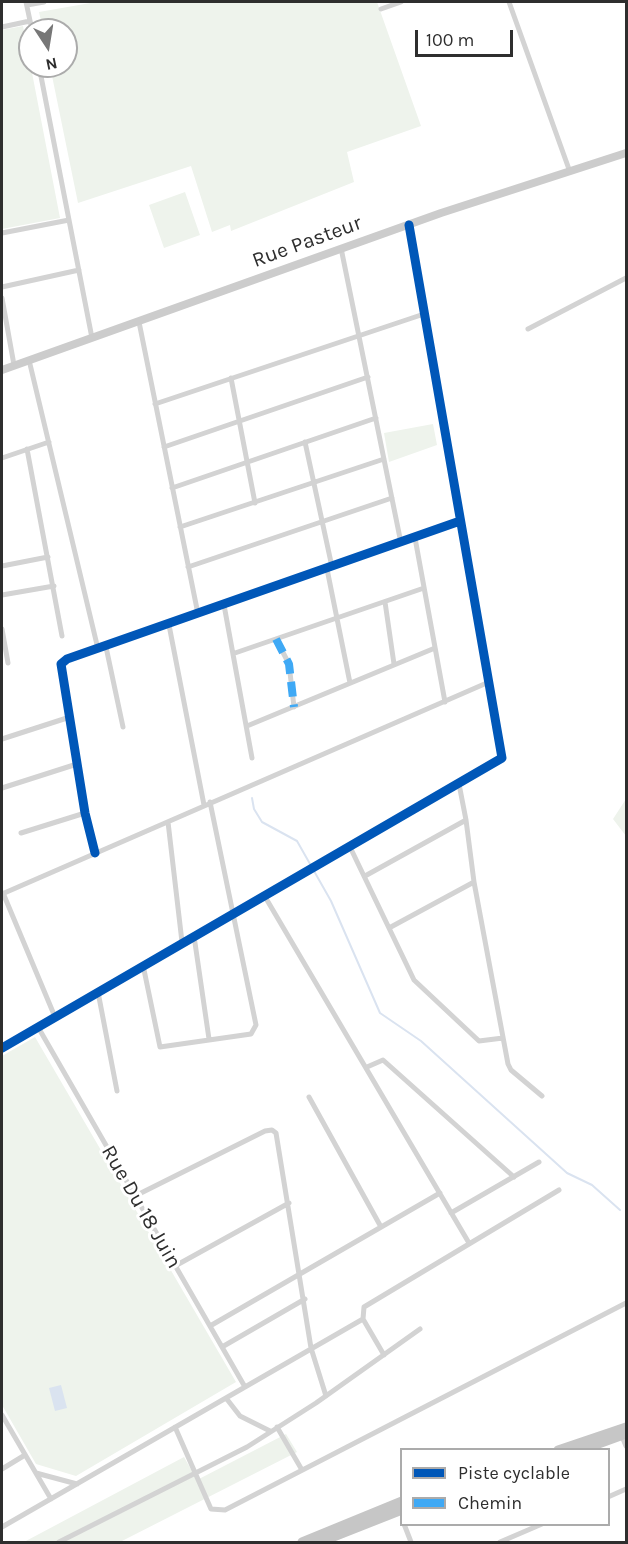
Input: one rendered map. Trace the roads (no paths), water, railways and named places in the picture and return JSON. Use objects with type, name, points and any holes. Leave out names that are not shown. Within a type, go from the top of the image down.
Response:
[{"type":"main road","name":"Rue Pasteur","points":[[2,370],[341,248],[627,153]]},
{"type":"main road","points":[[562,1448],[624,1432]]},
{"type":"main road","points":[[584,1448],[624,1432]]},
{"type":"main road","points":[[321,1542],[334,1540],[400,1508]]},
{"type":"main road","points":[[303,1542],[400,1508]]},
{"type":"street","points":[[30,18],[27,3],[44,2]]},
{"type":"street","points":[[381,9],[401,2]]},
{"type":"street","points":[[509,2],[570,173]]},
{"type":"street","points":[[2,27],[18,24]]},
{"type":"street","points":[[41,78],[92,338]]},
{"type":"street","points":[[2,233],[69,220]]},
{"type":"street","points":[[2,1048],[502,758],[409,225]]},
{"type":"street","points":[[341,248],[401,543]]},
{"type":"street","points":[[2,286],[79,270]]},
{"type":"street","points":[[528,329],[627,278]]},
{"type":"street","points":[[2,298],[14,365]]},
{"type":"street","points":[[155,404],[424,314]]},
{"type":"street","points":[[139,322],[198,614]]},
{"type":"street","points":[[29,360],[98,649]]},
{"type":"street","points":[[164,447],[368,377]]},
{"type":"street","points":[[231,378],[255,503]]},
{"type":"street","points":[[172,488],[376,418]]},
{"type":"street","points":[[2,458],[49,442]]},
{"type":"street","points":[[305,442],[350,682]]},
{"type":"street","points":[[27,449],[62,636]]},
{"type":"street","points":[[180,527],[384,459]]},
{"type":"street","points":[[188,567],[392,498]]},
{"type":"street","points":[[96,853],[85,813],[61,664],[67,659],[460,521]]},
{"type":"street","points":[[415,538],[445,702]]},
{"type":"street","points":[[2,566],[48,557]]},
{"type":"street","points":[[2,595],[54,586]]},
{"type":"street","points":[[235,653],[424,588]]},
{"type":"street","points":[[385,602],[394,664]]},
{"type":"street","points":[[224,605],[235,653],[252,758]]},
{"type":"street","points":[[143,965],[160,1047],[250,1035],[256,1025],[234,912],[207,803],[169,624]]},
{"type":"street","points":[[2,629],[8,663]]},
{"type":"street","points":[[276,639],[289,664],[294,707]]},
{"type":"street","points":[[106,647],[123,727]]},
{"type":"street","points":[[247,726],[435,648]]},
{"type":"street","points":[[55,1017],[2,893],[489,682]]},
{"type":"street","points":[[2,739],[70,717]]},
{"type":"street","points":[[2,788],[77,764]]},
{"type":"street","points":[[459,784],[474,882],[511,1070],[542,1096]]},
{"type":"street","points":[[21,832],[85,813]]},
{"type":"street","points":[[365,876],[466,820]]},
{"type":"street","points":[[168,822],[182,942]]},
{"type":"street","points":[[350,846],[414,980],[441,1008],[479,1041],[503,1038]]},
{"type":"street","points":[[389,928],[474,882]]},
{"type":"street","points":[[264,895],[469,1243]]},
{"type":"street","points":[[194,936],[209,1039]]},
{"type":"street","points":[[98,992],[117,1091]]},
{"type":"street","name":"Rue Du 18 Juin","points":[[38,1027],[245,1387]]},
{"type":"street","points":[[367,1067],[383,1060],[514,1177]]},
{"type":"street","points":[[309,1097],[381,1227]]},
{"type":"street","points":[[135,1197],[272,1130],[276,1133],[301,1274],[311,1348],[326,1396]]},
{"type":"street","points":[[452,1213],[539,1162]]},
{"type":"street","points":[[384,1355],[363,1319],[364,1307],[559,1190]]},
{"type":"street","points":[[210,1326],[440,1193]]},
{"type":"street","points":[[175,1266],[289,1203]]},
{"type":"street","points":[[222,1347],[305,1299]]},
{"type":"street","points":[[175,1427],[212,1509],[225,1510],[627,1303]]},
{"type":"street","points":[[2,1527],[363,1319]]},
{"type":"street","points":[[59,1542],[196,1474],[277,1427],[326,1396],[420,1329]]},
{"type":"street","points":[[226,1398],[240,1416],[270,1431]]},
{"type":"street","points":[[2,1415],[51,1499]]},
{"type":"street","points":[[277,1427],[302,1470]]},
{"type":"street","points":[[624,1432],[627,1446]]},
{"type":"street","points":[[2,1469],[25,1455]]},
{"type":"street","points":[[36,1473],[77,1484]]},
{"type":"street","points":[[610,1497],[627,1489]]},
{"type":"street","points":[[405,1526],[411,1542]]},
{"type":"street","points":[[500,1542],[537,1526]]},
{"type":"waterway","points":[[252,798],[254,809],[262,822],[297,841],[331,901],[380,1013],[421,1041],[567,1173],[592,1185],[620,1210]]}]
